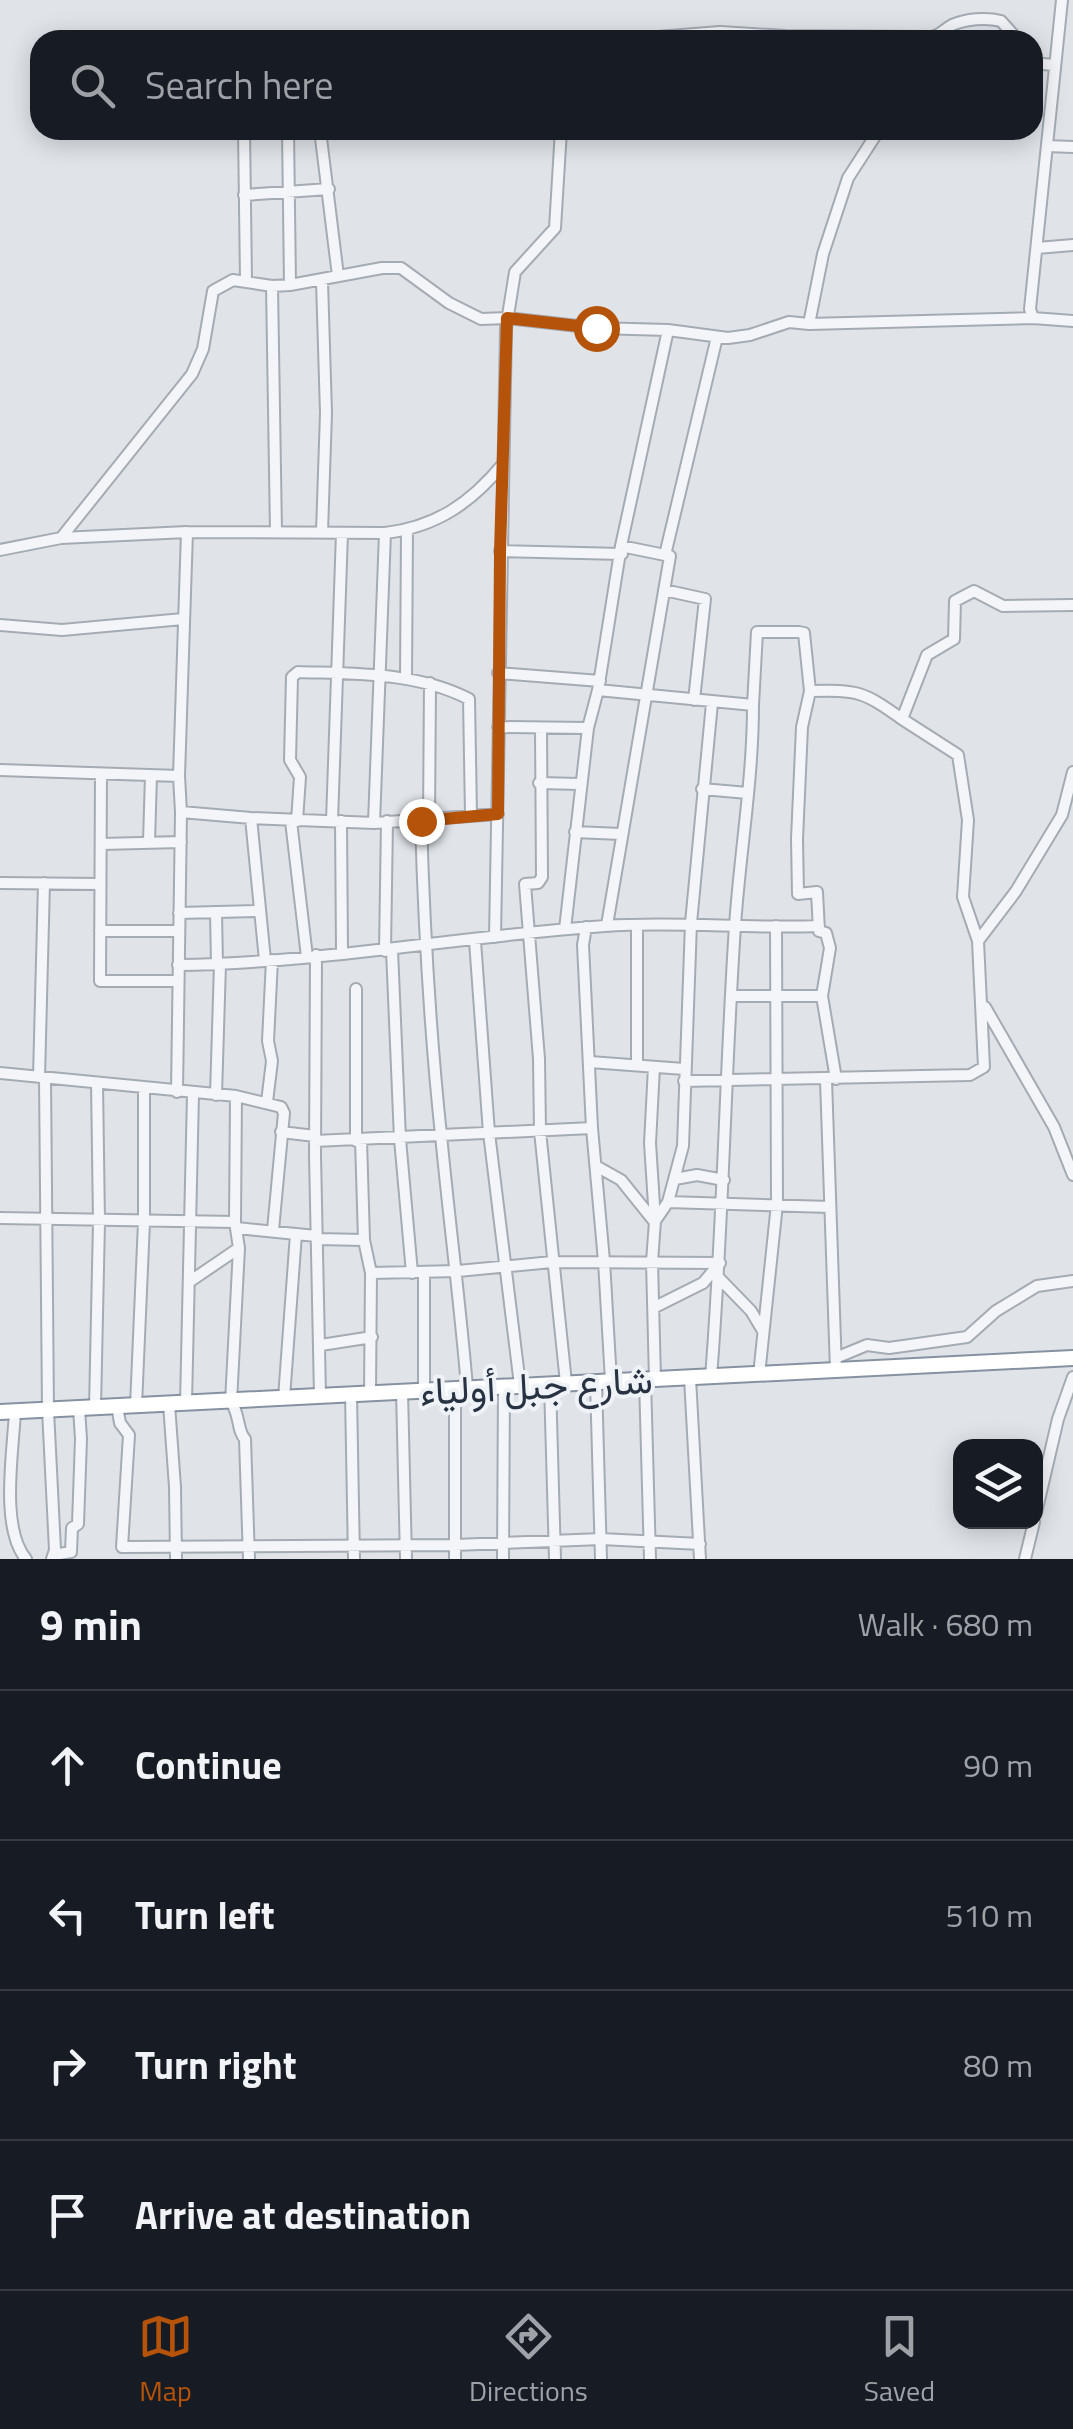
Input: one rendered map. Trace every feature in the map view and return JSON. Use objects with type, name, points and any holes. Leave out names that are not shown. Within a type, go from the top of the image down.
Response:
[{"type":"highway","name":"شارع جبل أولياء","points":[[8,1412],[760,1375],[837,1364],[1073,1358]]},
{"type":"street","points":[[1033,318],[1030,309],[1062,0]]},
{"type":"street","points":[[946,30],[993,18],[1011,30]]},
{"type":"street","points":[[947,30],[950,26]]},
{"type":"street","points":[[1043,64],[1053,65]]},
{"type":"street","points":[[244,140],[246,280]]},
{"type":"street","points":[[288,140],[290,284]]},
{"type":"street","points":[[322,140],[338,276]]},
{"type":"street","points":[[495,937],[507,318],[515,272],[555,228],[560,140]]},
{"type":"street","points":[[809,324],[824,254],[848,178],[873,140]]},
{"type":"street","points":[[1048,146],[1073,147]]},
{"type":"street","points":[[244,195],[329,189]]},
{"type":"street","points":[[1037,248],[1073,245]]},
{"type":"street","points":[[61,538],[192,374],[202,348],[213,291],[224,283],[246,280],[272,286],[401,268],[472,317],[717,337],[750,335],[789,322],[1033,318],[1073,322]]},
{"type":"street","points":[[322,281],[326,413],[322,532]]},
{"type":"street","points":[[272,286],[276,532]]},
{"type":"street","points":[[565,930],[588,728],[668,330]]},
{"type":"street","points":[[666,555],[717,337]]},
{"type":"street","points":[[0,550],[61,538],[187,532],[407,530],[432,522],[466,503],[504,464]]},
{"type":"street","points":[[406,678],[407,530]]},
{"type":"street","points":[[177,1092],[179,776],[187,532]]},
{"type":"street","points":[[342,533],[336,821],[342,952]]},
{"type":"street","points":[[374,822],[385,533]]},
{"type":"street","points":[[500,552],[621,550],[670,556],[607,926]]},
{"type":"street","points":[[664,590],[705,599],[694,700]]},
{"type":"street","points":[[902,719],[927,655],[954,639],[954,601],[974,591],[1003,606],[1073,605]]},
{"type":"street","points":[[0,624],[62,630],[183,619]]},
{"type":"street","points":[[711,1377],[724,1206],[735,924],[753,756],[759,630],[804,633],[810,690],[802,727],[798,894],[817,892],[818,931],[826,932],[830,948],[822,996],[831,1079],[830,1207],[837,1364],[867,1345],[890,1348],[967,1337],[996,1311],[1037,1286],[1073,1280]]},
{"type":"street","points":[[320,1396],[312,956],[294,821],[300,776],[290,760],[292,677],[298,672],[406,678],[469,698],[471,814]]},
{"type":"street","points":[[498,673],[646,695],[753,705]]},
{"type":"street","points":[[430,683],[426,947],[441,1136],[458,1271],[461,1387],[455,1559]]},
{"type":"street","points":[[590,1062],[654,1066],[729,1081],[976,1073],[986,1062],[978,941],[964,897],[968,820],[958,755],[868,695],[810,690]]},
{"type":"street","points":[[655,1222],[668,1202],[682,1146],[691,923],[712,703]]},
{"type":"street","points":[[498,726],[588,728]]},
{"type":"street","points":[[540,728],[542,877],[538,883],[525,884],[539,1059],[540,1131],[566,1383]]},
{"type":"street","points":[[0,770],[179,776]]},
{"type":"street","points":[[978,941],[1016,891],[1062,815],[1073,772]]},
{"type":"street","points":[[101,774],[100,981],[178,981]]},
{"type":"street","points":[[149,842],[151,775]]},
{"type":"street","points":[[539,783],[580,784]]},
{"type":"street","points":[[702,789],[748,793]]},
{"type":"street","points":[[181,812],[294,821],[374,822],[498,814]]},
{"type":"street","points":[[251,818],[268,960],[268,1041],[272,1061],[267,1102]]},
{"type":"street","points":[[387,822],[388,950],[400,1139],[418,1273],[424,1390]]},
{"type":"street","points":[[575,832],[621,834]]},
{"type":"street","points":[[101,844],[181,842]]},
{"type":"street","points":[[0,883],[100,884]]},
{"type":"street","points":[[44,884],[42,1078],[53,1557],[72,1552],[72,1528],[78,1524],[79,1408]]},
{"type":"street","points":[[180,913],[260,911]]},
{"type":"street","points":[[216,912],[216,1095]]},
{"type":"street","points":[[636,925],[638,1066]]},
{"type":"street","points":[[178,965],[426,947],[607,926],[819,926]]},
{"type":"street","points":[[760,1375],[777,1204],[776,926]]},
{"type":"street","points":[[586,928],[583,946],[592,1128],[604,1260],[601,1559]]},
{"type":"street","points":[[100,931],[179,931]]},
{"type":"street","points":[[474,940],[489,1132],[506,1266],[512,1385],[504,1559]]},
{"type":"street","points":[[356,989],[358,1141],[364,1240],[371,1273],[370,1393]]},
{"type":"street","points":[[732,996],[822,996]]},
{"type":"street","points":[[982,1002],[1054,1127],[1073,1175]]},
{"type":"street","points":[[650,1559],[650,1379],[656,1308],[650,1143],[654,1066]]},
{"type":"street","points":[[0,1073],[236,1096],[267,1102],[283,1110],[273,1230]]},
{"type":"street","points":[[95,1408],[97,1082]]},
{"type":"street","points":[[136,1406],[144,1222],[144,1088]]},
{"type":"street","points":[[186,1403],[193,1094]]},
{"type":"street","points":[[236,1096],[239,1248],[232,1402],[244,1439],[248,1553]]},
{"type":"street","points":[[280,1132],[358,1141],[592,1128]]},
{"type":"street","points":[[596,1166],[622,1180],[655,1222]]},
{"type":"street","points":[[676,1179],[697,1175],[724,1180]]},
{"type":"street","points":[[668,1202],[830,1207]]},
{"type":"street","points":[[0,1218],[192,1221],[364,1240]]},
{"type":"street","points":[[284,1398],[296,1234]]},
{"type":"street","points":[[188,1282],[239,1248]]},
{"type":"street","points":[[371,1273],[604,1260],[720,1263]]},
{"type":"street","points":[[656,1308],[703,1283],[720,1263]]},
{"type":"street","points":[[719,1278],[751,1311],[764,1333]]},
{"type":"street","points":[[320,1344],[372,1337]]},
{"type":"street","points":[[1043,1483],[1073,1376]]},
{"type":"street","points":[[690,1378],[700,1559]]},
{"type":"street","points":[[550,1383],[555,1559]]},
{"type":"street","points":[[402,1391],[406,1559]]},
{"type":"street","points":[[351,1394],[354,1559]]},
{"type":"street","points":[[168,1404],[176,1559]]},
{"type":"street","points":[[117,1406],[120,1423],[129,1435],[121,1546],[152,1549],[176,1545],[248,1553],[354,1545],[601,1539],[700,1544]]},
{"type":"street","points":[[8,1412],[10,1523],[18,1550],[26,1559]]},
{"type":"street","points":[[1025,1559],[1032,1529]]},
{"type":"route","points":[[421,821],[498,814],[507,318],[596,328]]}]
